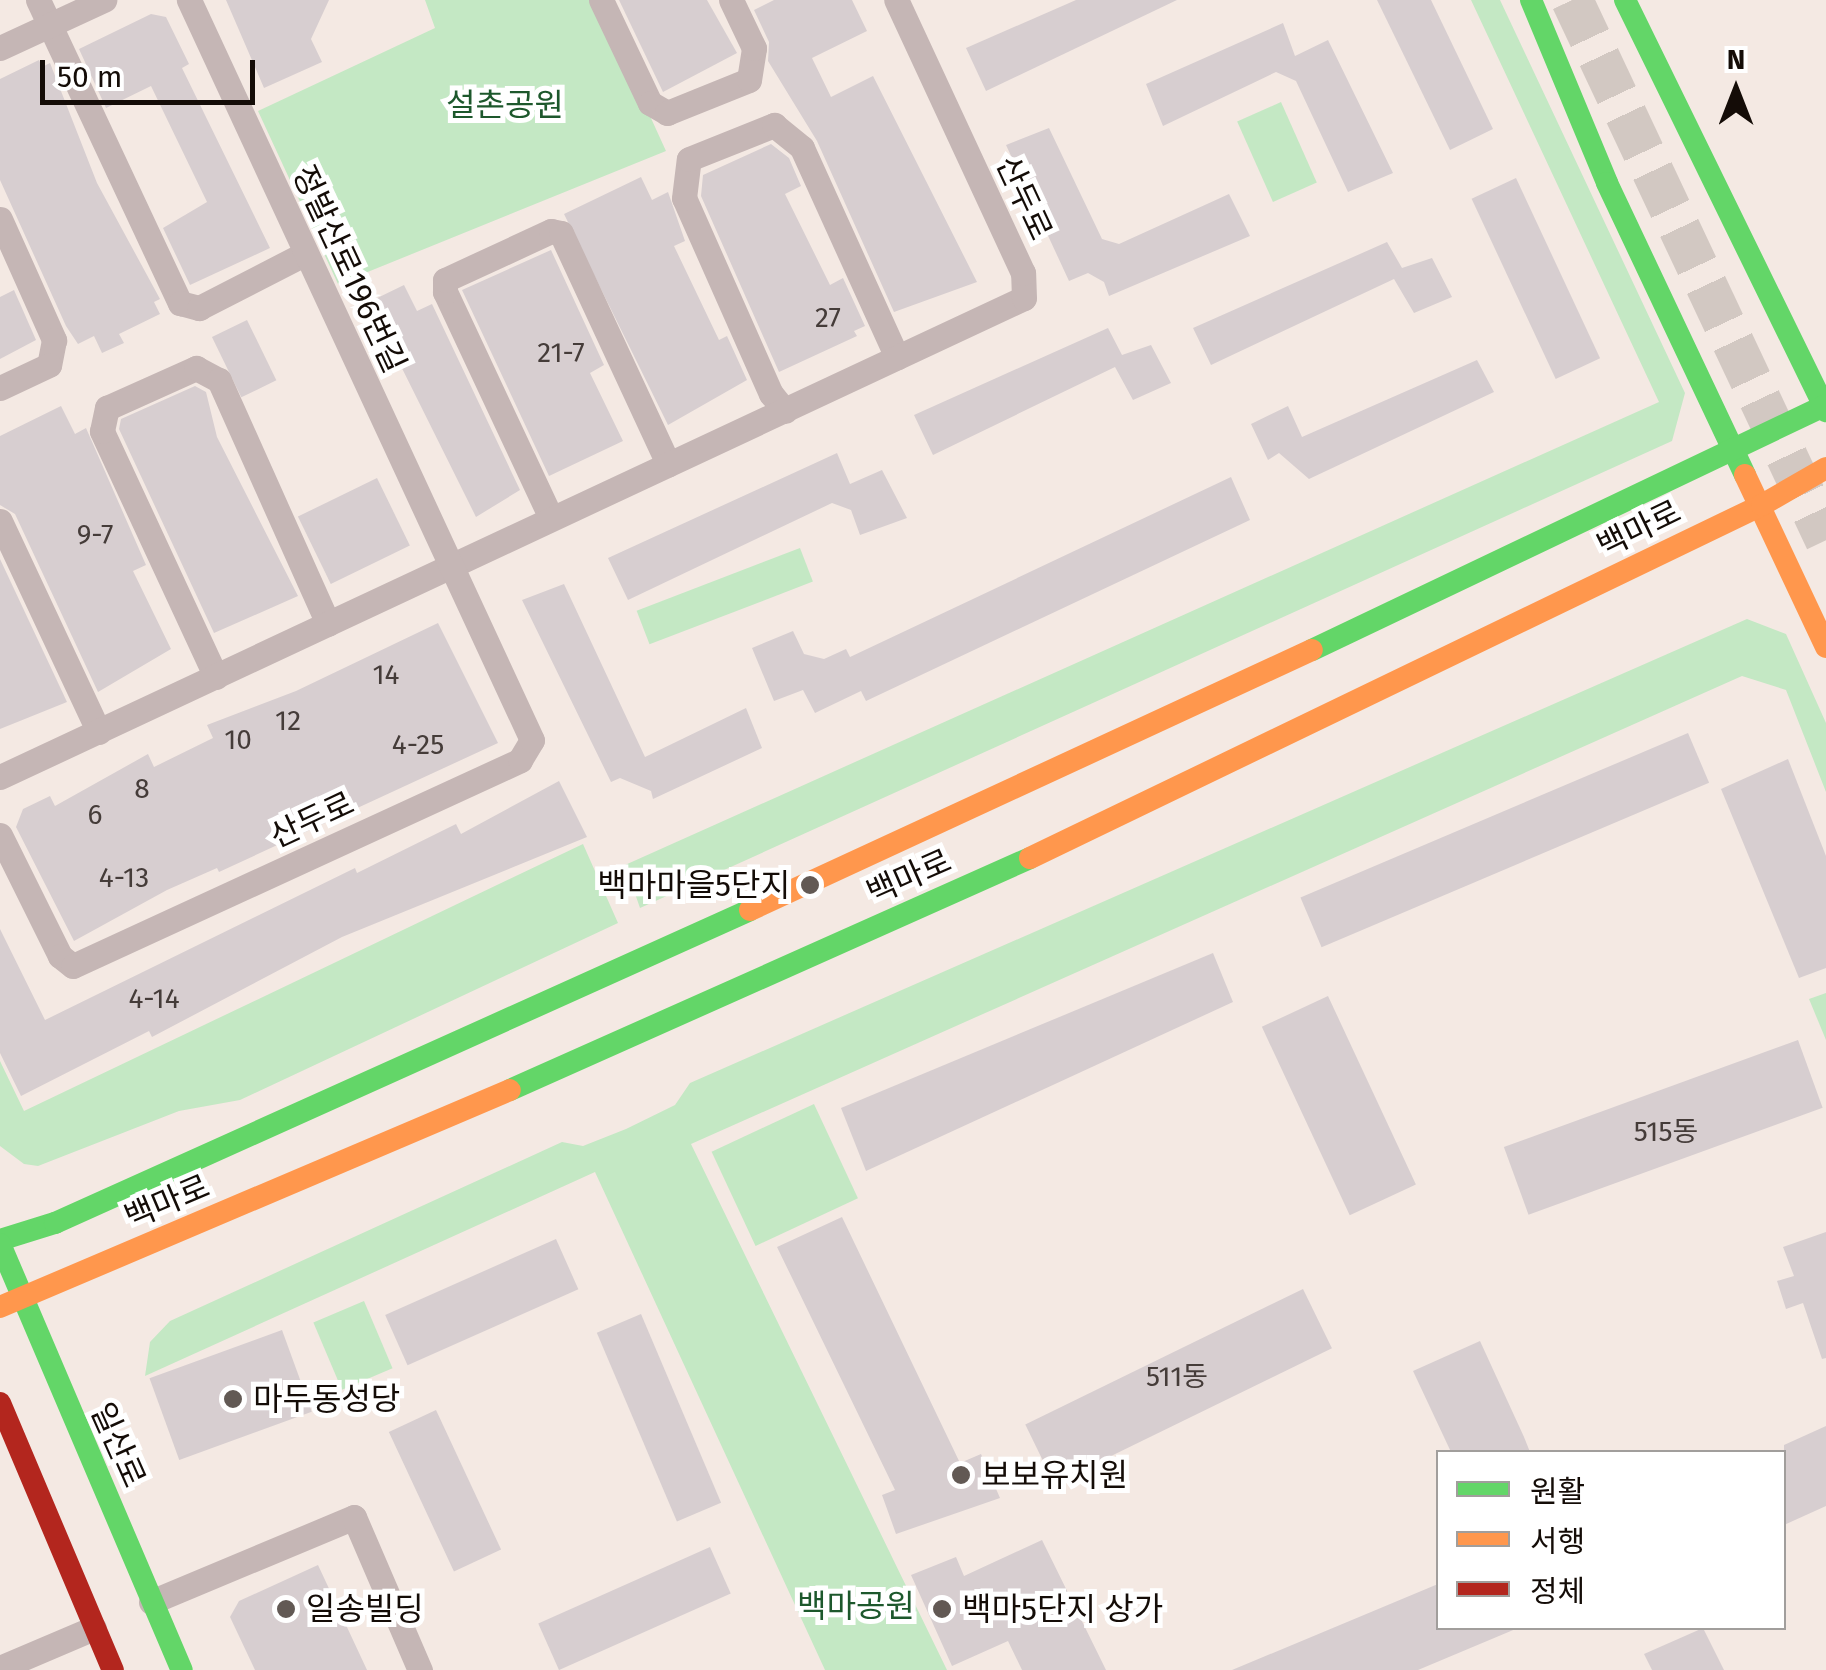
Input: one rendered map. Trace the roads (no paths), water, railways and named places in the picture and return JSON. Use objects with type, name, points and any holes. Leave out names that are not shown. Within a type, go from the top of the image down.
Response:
[{"type":"main road","points":[[1531,0],[1607,183],[1826,647]]},
{"type":"main road","points":[[1625,0],[1825,407]]},
{"type":"main road","name":"백마로","points":[[0,1242],[55,1223],[649,958],[1825,407]]},
{"type":"main road","name":"백마로","points":[[0,1307],[609,1048],[1072,840],[1762,505],[1826,468]]},
{"type":"main road","name":"일산로","points":[[0,1242],[182,1670]]},
{"type":"main road","points":[[0,1403],[113,1670]]},
{"type":"street","points":[[38,0],[180,303],[200,308],[306,253]]},
{"type":"street","points":[[0,48],[104,0]]},
{"type":"street","name":"정발산로196번길","points":[[189,0],[450,566]]},
{"type":"street","points":[[601,0],[650,103],[667,113],[749,80],[754,48],[732,0]]},
{"type":"street","name":"산두로","points":[[0,777],[1024,298],[1023,273],[896,0]]},
{"type":"street","points":[[786,411],[771,394],[684,198],[689,159],[774,125],[802,148],[897,357]]},
{"type":"street","points":[[0,219],[54,340],[49,365],[0,388]]},
{"type":"street","points":[[552,518],[445,292],[445,280],[551,231],[561,233],[668,464]]},
{"type":"street","points":[[216,677],[102,431],[107,408],[196,368],[219,380],[328,624]]},
{"type":"street","points":[[0,520],[99,732]]},
{"type":"street","name":"산두로","points":[[0,835],[60,956],[73,966],[520,760],[532,740],[450,566]]},
{"type":"street","points":[[151,1602],[354,1517],[420,1670]]},
{"type":"street","points":[[0,1668],[94,1628]]},
{"type":"tunnel","points":[[1572,0],[1826,540]]},
{"type":"place","name":"백마마을5단지","points":[[810,885]]},
{"type":"place","name":"마두동성당","points":[[233,1399]]},
{"type":"place","name":"보보유치원","points":[[961,1475]]},
{"type":"place","name":"일송빌딩","points":[[286,1609]]},
{"type":"place","name":"백마5단지 상가","points":[[942,1609]]},
{"type":"park label","name":"설촌공원","points":[[505,105]]},
{"type":"park label","name":"백마공원","points":[[856,1606]]}]
